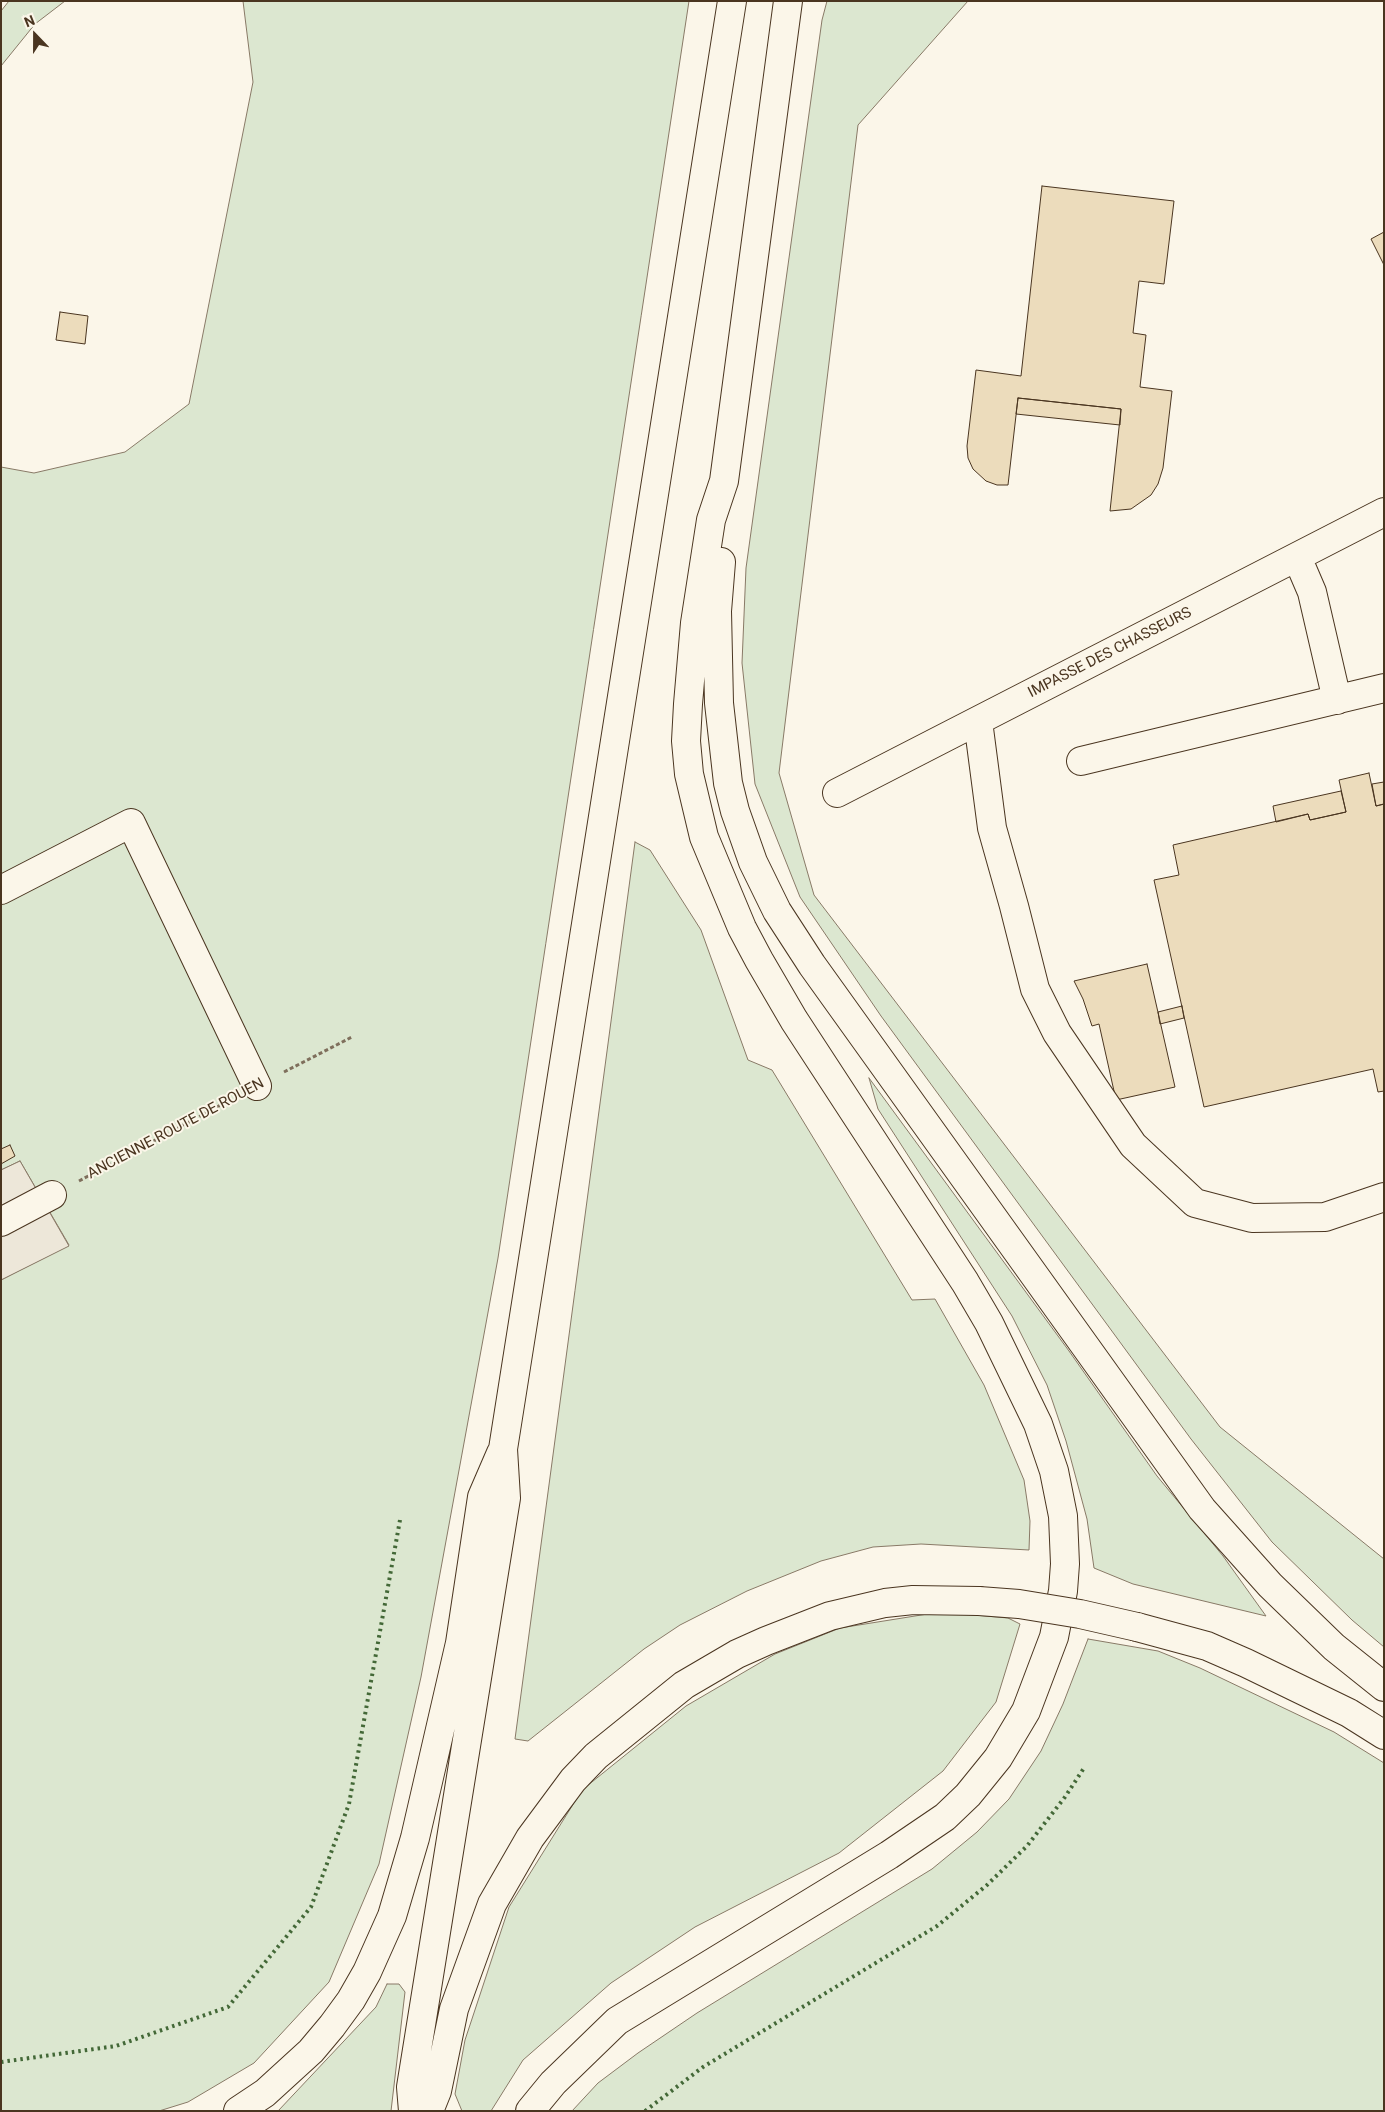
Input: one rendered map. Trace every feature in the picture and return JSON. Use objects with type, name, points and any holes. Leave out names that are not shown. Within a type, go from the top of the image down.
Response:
[{"type":"main road","points":[[413,2111],[411,2088],[506,1498],[503,1449],[732,1]]},
{"type":"main road","points":[[530,2111],[553,2083],[617,2021],[890,1855],[944,1817],[968,1795],[998,1758],[1026,1711],[1054,1637],[1063,1591],[1065,1540],[1054,1471],[1038,1424],[989,1324],[964,1282],[774,989],[742,928],[704,837],[688,774],[686,741],[688,704],[701,582],[711,520],[724,481],[788,1]]},
{"type":"main road","points":[[724,481],[728,522],[717,611],[719,703],[723,745],[735,811],[753,862],[777,911],[812,965],[1202,1509],[1270,1585],[1334,1647],[1384,1687]]},
{"type":"main road","name":"IMPASSE DES CHASSEURS","points":[[837,793],[1384,512]]},
{"type":"main road","points":[[1297,556],[1312,592],[1337,700]]},
{"type":"main road","points":[[1082,761],[1384,688]]},
{"type":"main road","points":[[978,721],[992,828],[1035,989],[1057,1033],[1133,1145],[1195,1203],[1252,1218],[1325,1217],[1384,1197]]},
{"type":"main road","points":[[1,890],[131,823],[257,1086]]},
{"type":"main road","points":[[1,1222],[52,1195]]},
{"type":"main road","points":[[238,2111],[265,2093],[311,2051],[332,2026],[367,1972],[392,1916],[415,1838],[460,1643],[482,1497],[503,1449]]},
{"type":"main road","points":[[429,2111],[436,2091],[454,2009],[492,1904],[509,1870],[573,1780],[596,1756],[684,1686],[737,1654],[792,1630],[830,1616],[885,1603],[913,1600],[1019,1604],[1080,1614],[1207,1646],[1348,1713],[1384,1734]]},
{"type":"path","name":"ANCIENNE ROUTE DE ROUEN","points":[[52,1195],[352,1037]]},
{"type":"green space","points":[[9,1],[65,1],[35,24],[1,66],[1,11]]},
{"type":"green space","points":[[243,1],[689,1],[498,1258],[421,1677],[379,1864],[329,1982],[254,2063],[188,2102],[159,2111],[1,2111],[1,1280],[69,1245],[20,1161],[1,1170],[1,467],[34,473],[125,452],[189,404],[253,82]]},
{"type":"green space","points":[[827,1],[968,1],[858,125],[779,773],[814,895],[1220,1427],[1384,1559],[1384,1647],[1352,1620],[1272,1542],[1191,1439],[881,1016],[800,897],[755,784],[742,663],[746,568],[822,20]]},
{"type":"green space","points":[[635,842],[650,850],[701,930],[748,1060],[772,1070],[912,1300],[935,1299],[984,1385],[1024,1480],[1030,1521],[1029,1550],[921,1544],[873,1547],[821,1561],[747,1591],[680,1625],[644,1649],[528,1741],[515,1739]]},
{"type":"green space","points":[[869,1078],[1069,1351],[1157,1476],[1223,1556],[1266,1616],[1133,1584],[1094,1568],[1087,1519],[1066,1441],[1047,1385],[1012,1316],[878,1109]]},
{"type":"green space","points":[[940,1612],[1008,1618],[1020,1624],[996,1702],[943,1771],[839,1853],[695,1927],[611,1983],[523,2060],[491,2111],[462,2111],[455,2094],[465,2040],[509,1907],[582,1790],[686,1706],[775,1654],[840,1628]]},
{"type":"green space","points":[[1088,1639],[1158,1651],[1200,1668],[1334,1732],[1384,1763],[1384,2111],[572,2111],[598,2083],[638,2053],[697,2013],[932,1869],[977,1832],[1009,1799],[1041,1751],[1063,1704]]},
{"type":"green space","points":[[387,1984],[399,1984],[405,1992],[391,2111],[278,2111],[376,2007]]},
{"type":"shaded area","points":[[20,1161],[69,1246],[1,1280],[1,1170]]},
{"type":"building","points":[[1042,186],[1174,201],[1164,284],[1139,281],[1133,333],[1146,335],[1140,387],[1172,391],[1163,468],[1158,484],[1151,495],[1131,509],[1110,511],[1121,409],[1018,398],[1008,485],[997,485],[986,481],[973,469],[968,458],[967,446],[976,370],[1021,376]]},
{"type":"building","points":[[1384,232],[1384,265],[1371,239]]},
{"type":"building","points":[[60,312],[88,316],[85,344],[56,340]]},
{"type":"building","points":[[1018,398],[1121,409],[1120,425],[1016,414]]},
{"type":"building","points":[[1369,773],[1376,806],[1384,804],[1384,1091],[1378,1092],[1373,1069],[1204,1107],[1154,880],[1179,875],[1173,845],[1308,814],[1310,820],[1346,812],[1339,780]]},
{"type":"building","points":[[1384,782],[1384,804],[1376,806],[1372,784]]},
{"type":"building","points":[[1341,791],[1346,812],[1310,820],[1308,814],[1276,822],[1273,806]]},
{"type":"building","points":[[1147,964],[1175,1087],[1116,1100],[1099,1024],[1092,1026],[1083,999],[1074,981]]},
{"type":"building","points":[[1182,1006],[1184,1018],[1160,1024],[1158,1012]]},
{"type":"building","points":[[10,1145],[15,1156],[1,1164],[1,1149]]},
{"type":"hedge","points":[[1,2062],[116,2046],[228,2007],[311,1907],[349,1804],[400,1520]]},
{"type":"hedge","points":[[645,2111],[703,2067],[937,1926],[987,1885],[1027,1846],[1065,1797],[1084,1768]]}]
